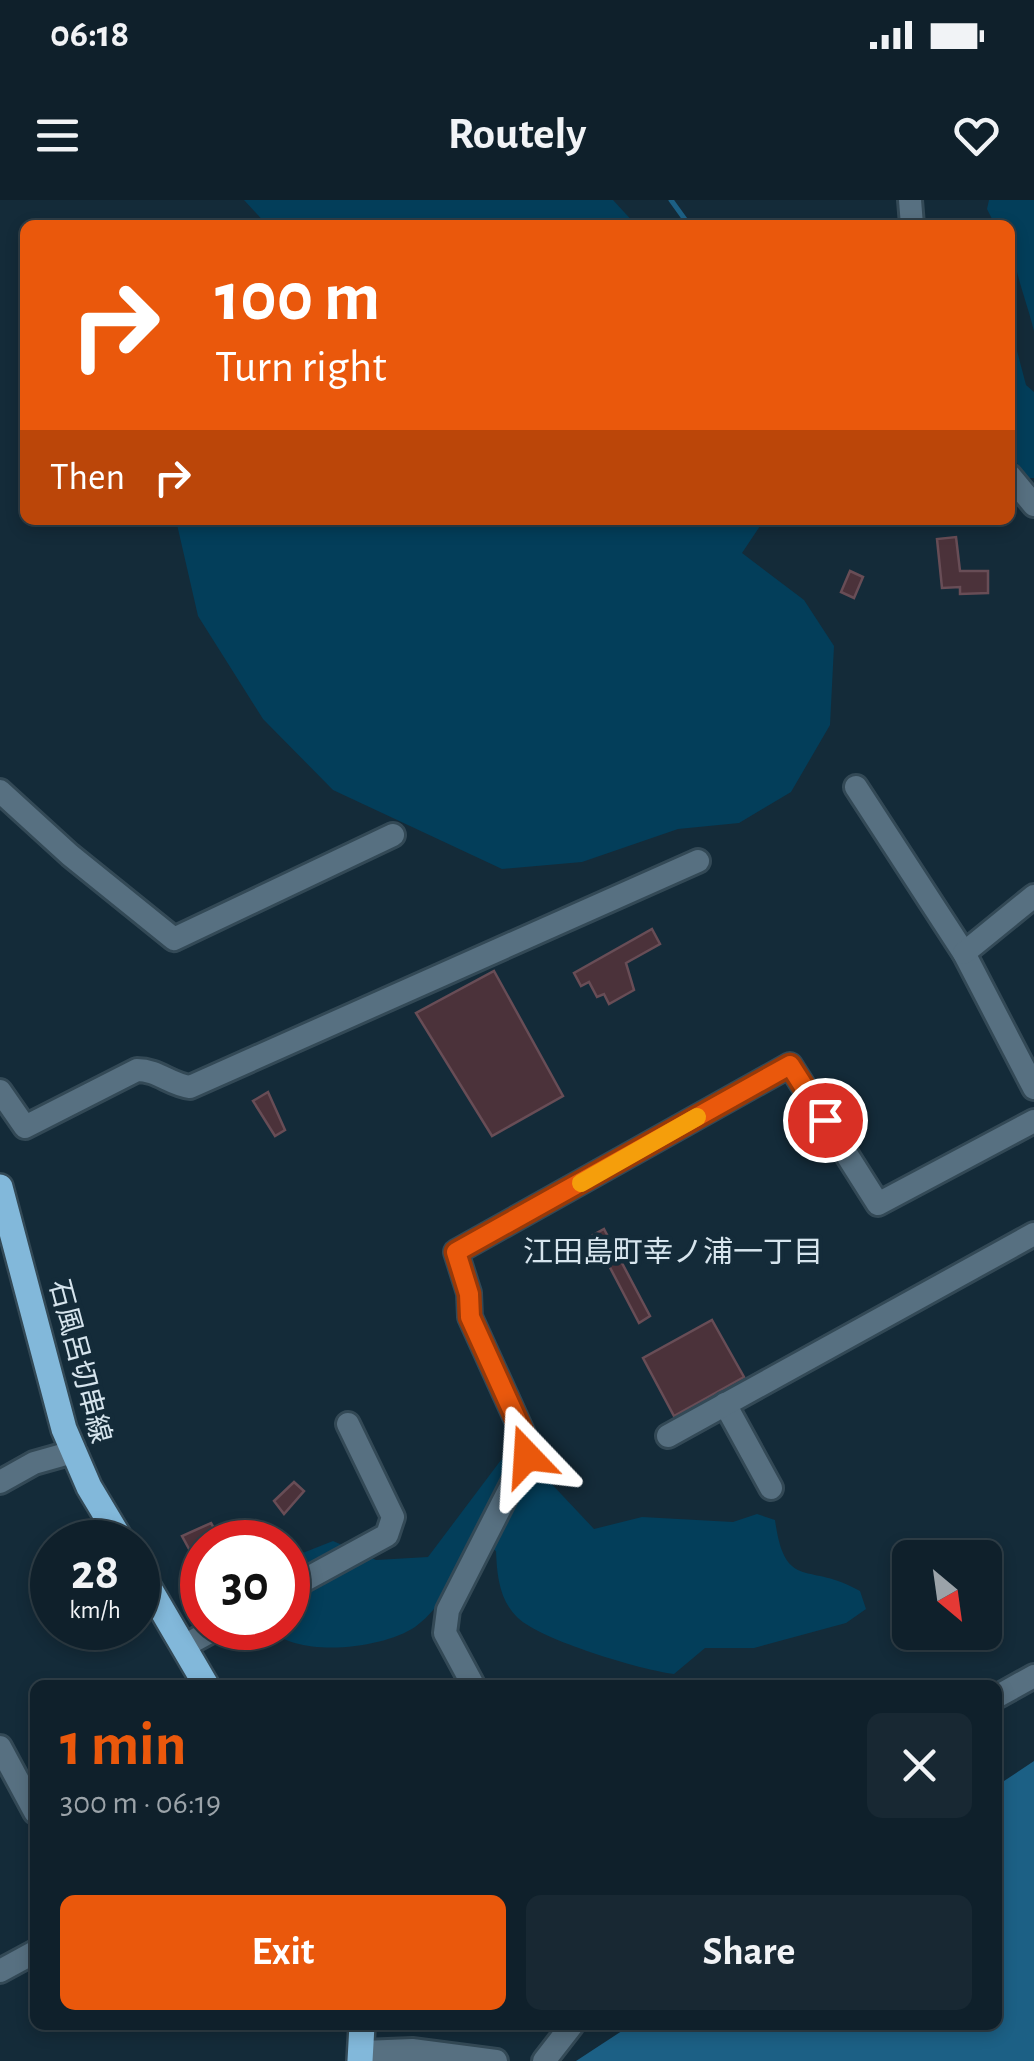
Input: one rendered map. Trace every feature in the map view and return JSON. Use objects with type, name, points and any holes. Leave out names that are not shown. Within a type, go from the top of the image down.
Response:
[{"type":"main road","name":"石風呂切串線","points":[[0,1187],[28,1280],[54,1400],[72,1452],[110,1520]]},
{"type":"main road","points":[[160,1606],[180,1639]]},
{"type":"main road","points":[[186,1650],[203,1680]]},
{"type":"main road","points":[[361,2057],[362,2030]]},
{"type":"street","points":[[1015,482],[1034,505]]},
{"type":"street","points":[[856,787],[964,953],[1034,1088]]},
{"type":"street","points":[[0,791],[70,855],[174,940],[393,835]]},
{"type":"street","points":[[0,1091],[25,1127],[137,1070],[153,1070],[175,1085],[190,1086],[698,861]]},
{"type":"street","points":[[964,953],[1034,896]]},
{"type":"street","points":[[470,1680],[445,1633],[448,1610],[527,1456],[524,1436],[470,1317],[469,1294],[456,1252],[790,1065],[878,1204],[1034,1121]]},
{"type":"street","points":[[668,1436],[1034,1234]]},
{"type":"street","points":[[725,1404],[771,1488]]},
{"type":"street","points":[[310,1577],[387,1535],[393,1517],[348,1424]]},
{"type":"street","points":[[0,1482],[34,1462],[72,1452]]},
{"type":"street","points":[[1002,1694],[1034,1676]]},
{"type":"street","points":[[0,1747],[30,1803]]},
{"type":"street","points":[[0,1971],[30,1955]]},
{"type":"street","points":[[544,2061],[568,2030]]},
{"type":"street","points":[[361,2057],[412,2050],[496,2061]]},
{"type":"shaded area","points":[[244,200],[613,200],[631,220],[262,220]]},
{"type":"shaded area","points":[[989,200],[1034,200],[1034,331],[1015,265],[1015,220],[992,220],[987,209]]},
{"type":"shaded area","points":[[1015,343],[1026,385],[1034,392],[1034,478],[1026,478],[1015,459]]},
{"type":"shaded area","points":[[177,525],[761,525],[742,553],[804,600],[834,646],[830,725],[791,792],[739,823],[678,829],[582,862],[502,869],[333,790],[263,719],[198,616]]},
{"type":"shaded area","points":[[511,1455],[546,1478],[594,1529],[642,1517],[733,1522],[757,1514],[775,1520],[779,1543],[793,1567],[860,1591],[866,1609],[846,1623],[754,1648],[705,1648],[674,1674],[616,1660],[530,1627],[512,1611],[503,1595],[496,1551],[477,1538],[435,1608],[415,1627],[362,1645],[310,1646],[310,1550],[333,1541],[376,1560],[428,1557],[501,1460]]},
{"type":"shaded area","points":[[1034,1761],[1034,2061],[576,2061],[623,2030],[1002,2030],[1002,1782]]},
{"type":"building","points":[[956,537],[960,571],[988,571],[988,593],[960,594],[960,587],[942,588],[937,539]]},
{"type":"building","points":[[850,571],[863,577],[854,598],[841,592]]},
{"type":"building","points":[[652,929],[660,944],[626,963],[634,990],[609,1004],[604,994],[597,997],[589,982],[581,986],[574,973]]},
{"type":"building","points":[[494,971],[563,1096],[492,1136],[416,1013]]},
{"type":"building","points":[[268,1092],[285,1130],[275,1136],[253,1101]]},
{"type":"building","points":[[604,1229],[650,1316],[639,1323],[593,1235]]},
{"type":"building","points":[[712,1320],[744,1377],[674,1416],[643,1358]]},
{"type":"building","points":[[294,1482],[304,1491],[284,1514],[274,1501]]},
{"type":"waterway","points":[[671,200],[685,220]]},
{"type":"slow traffic","points":[[581,1183],[697,1117]]},
{"type":"district","name":"江田島町幸ノ浦一丁目","points":[[673,1252]]},
{"type":"route","points":[[527,1456],[524,1436],[470,1317],[469,1294],[456,1252],[790,1065],[825,1120]]}]
